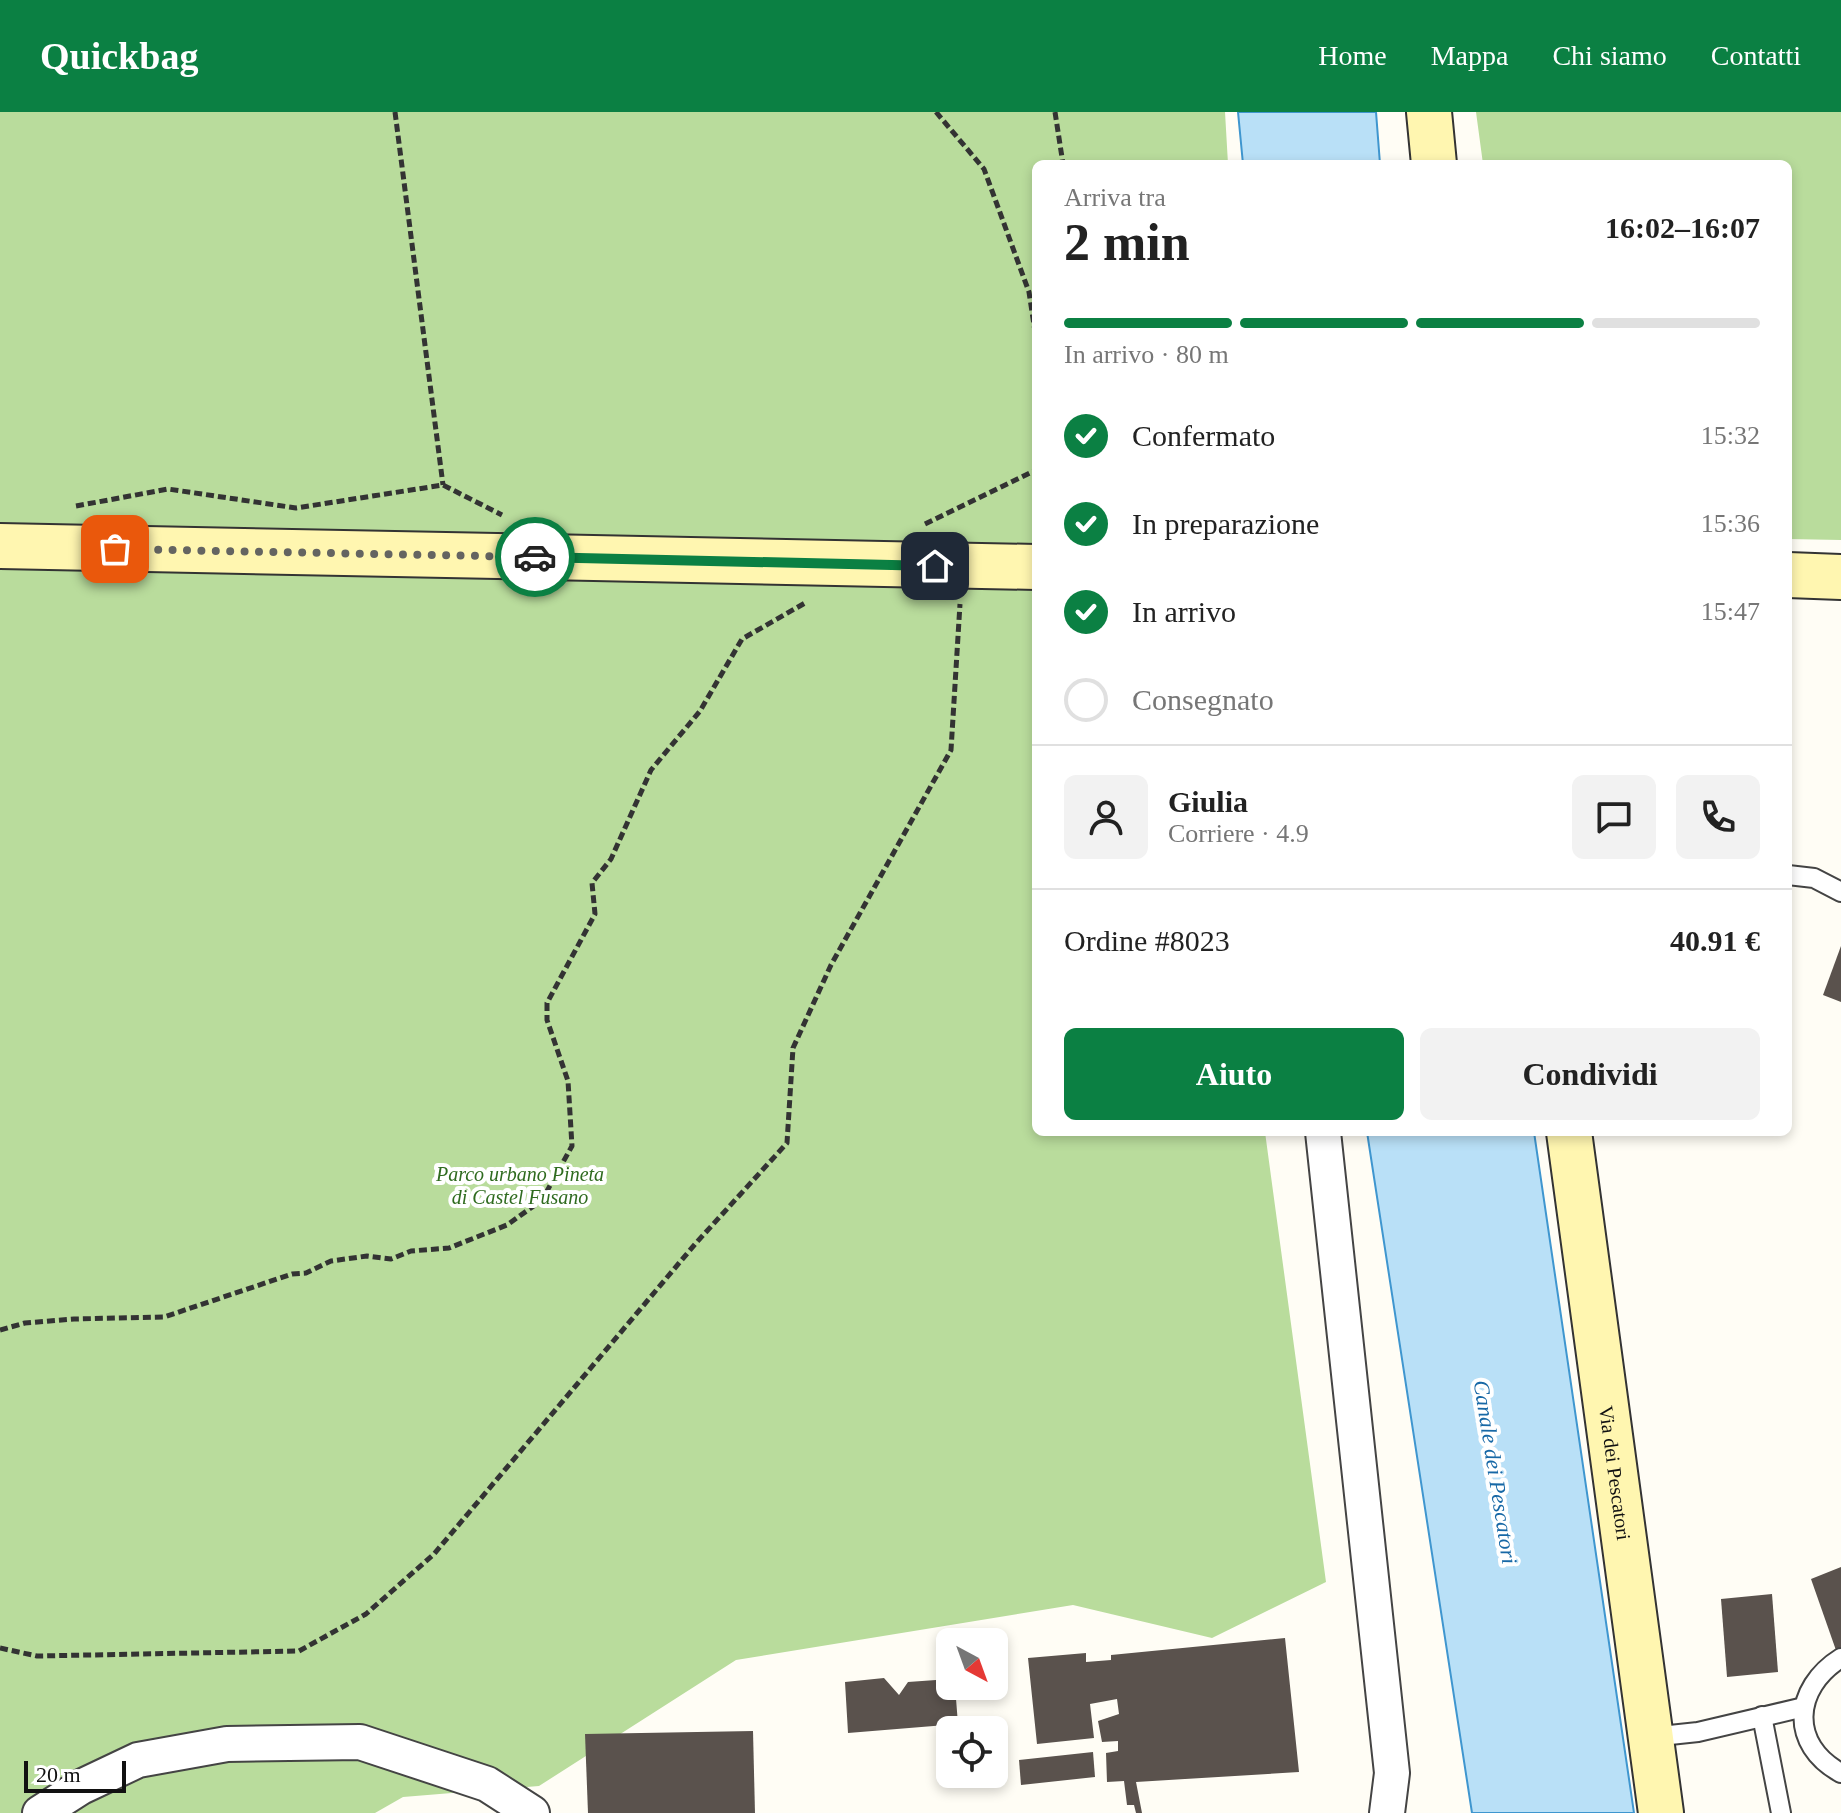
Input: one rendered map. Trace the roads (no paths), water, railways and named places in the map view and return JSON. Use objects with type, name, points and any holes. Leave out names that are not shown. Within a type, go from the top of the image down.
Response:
[{"type":"street","points":[[1429,112],[1434,160]]},
{"type":"street","points":[[0,546],[1032,567]]},
{"type":"street","points":[[1792,575],[1841,577]]},
{"type":"street","points":[[1323,1136],[1392,1773],[1387,1813]]},
{"type":"street","name":"Via dei Pescatori","points":[[1570,1136],[1661,1813]]},
{"type":"street","points":[[40,1813],[81,1787],[138,1760],[227,1744],[360,1742],[487,1784],[532,1813]]},
{"type":"lane","points":[[1792,875],[1814,878],[1841,892]]},
{"type":"lane","points":[[1841,1658],[1824,1669],[1810,1686],[1804,1707],[1804,1729],[1812,1749],[1827,1766],[1841,1773]]},
{"type":"lane","points":[[1651,1737],[1698,1732],[1804,1707]]},
{"type":"lane","points":[[1762,1716],[1781,1813]]},
{"type":"water","points":[[1238,112],[1376,112],[1380,160],[1243,160]]},
{"type":"water","name":"Canale dei Pescatori","points":[[1368,1136],[1535,1136],[1634,1813],[1472,1813]]},
{"type":"park label","name":"Parco urbano Pineta di Castel Fusano","points":[[520,1186]]}]
